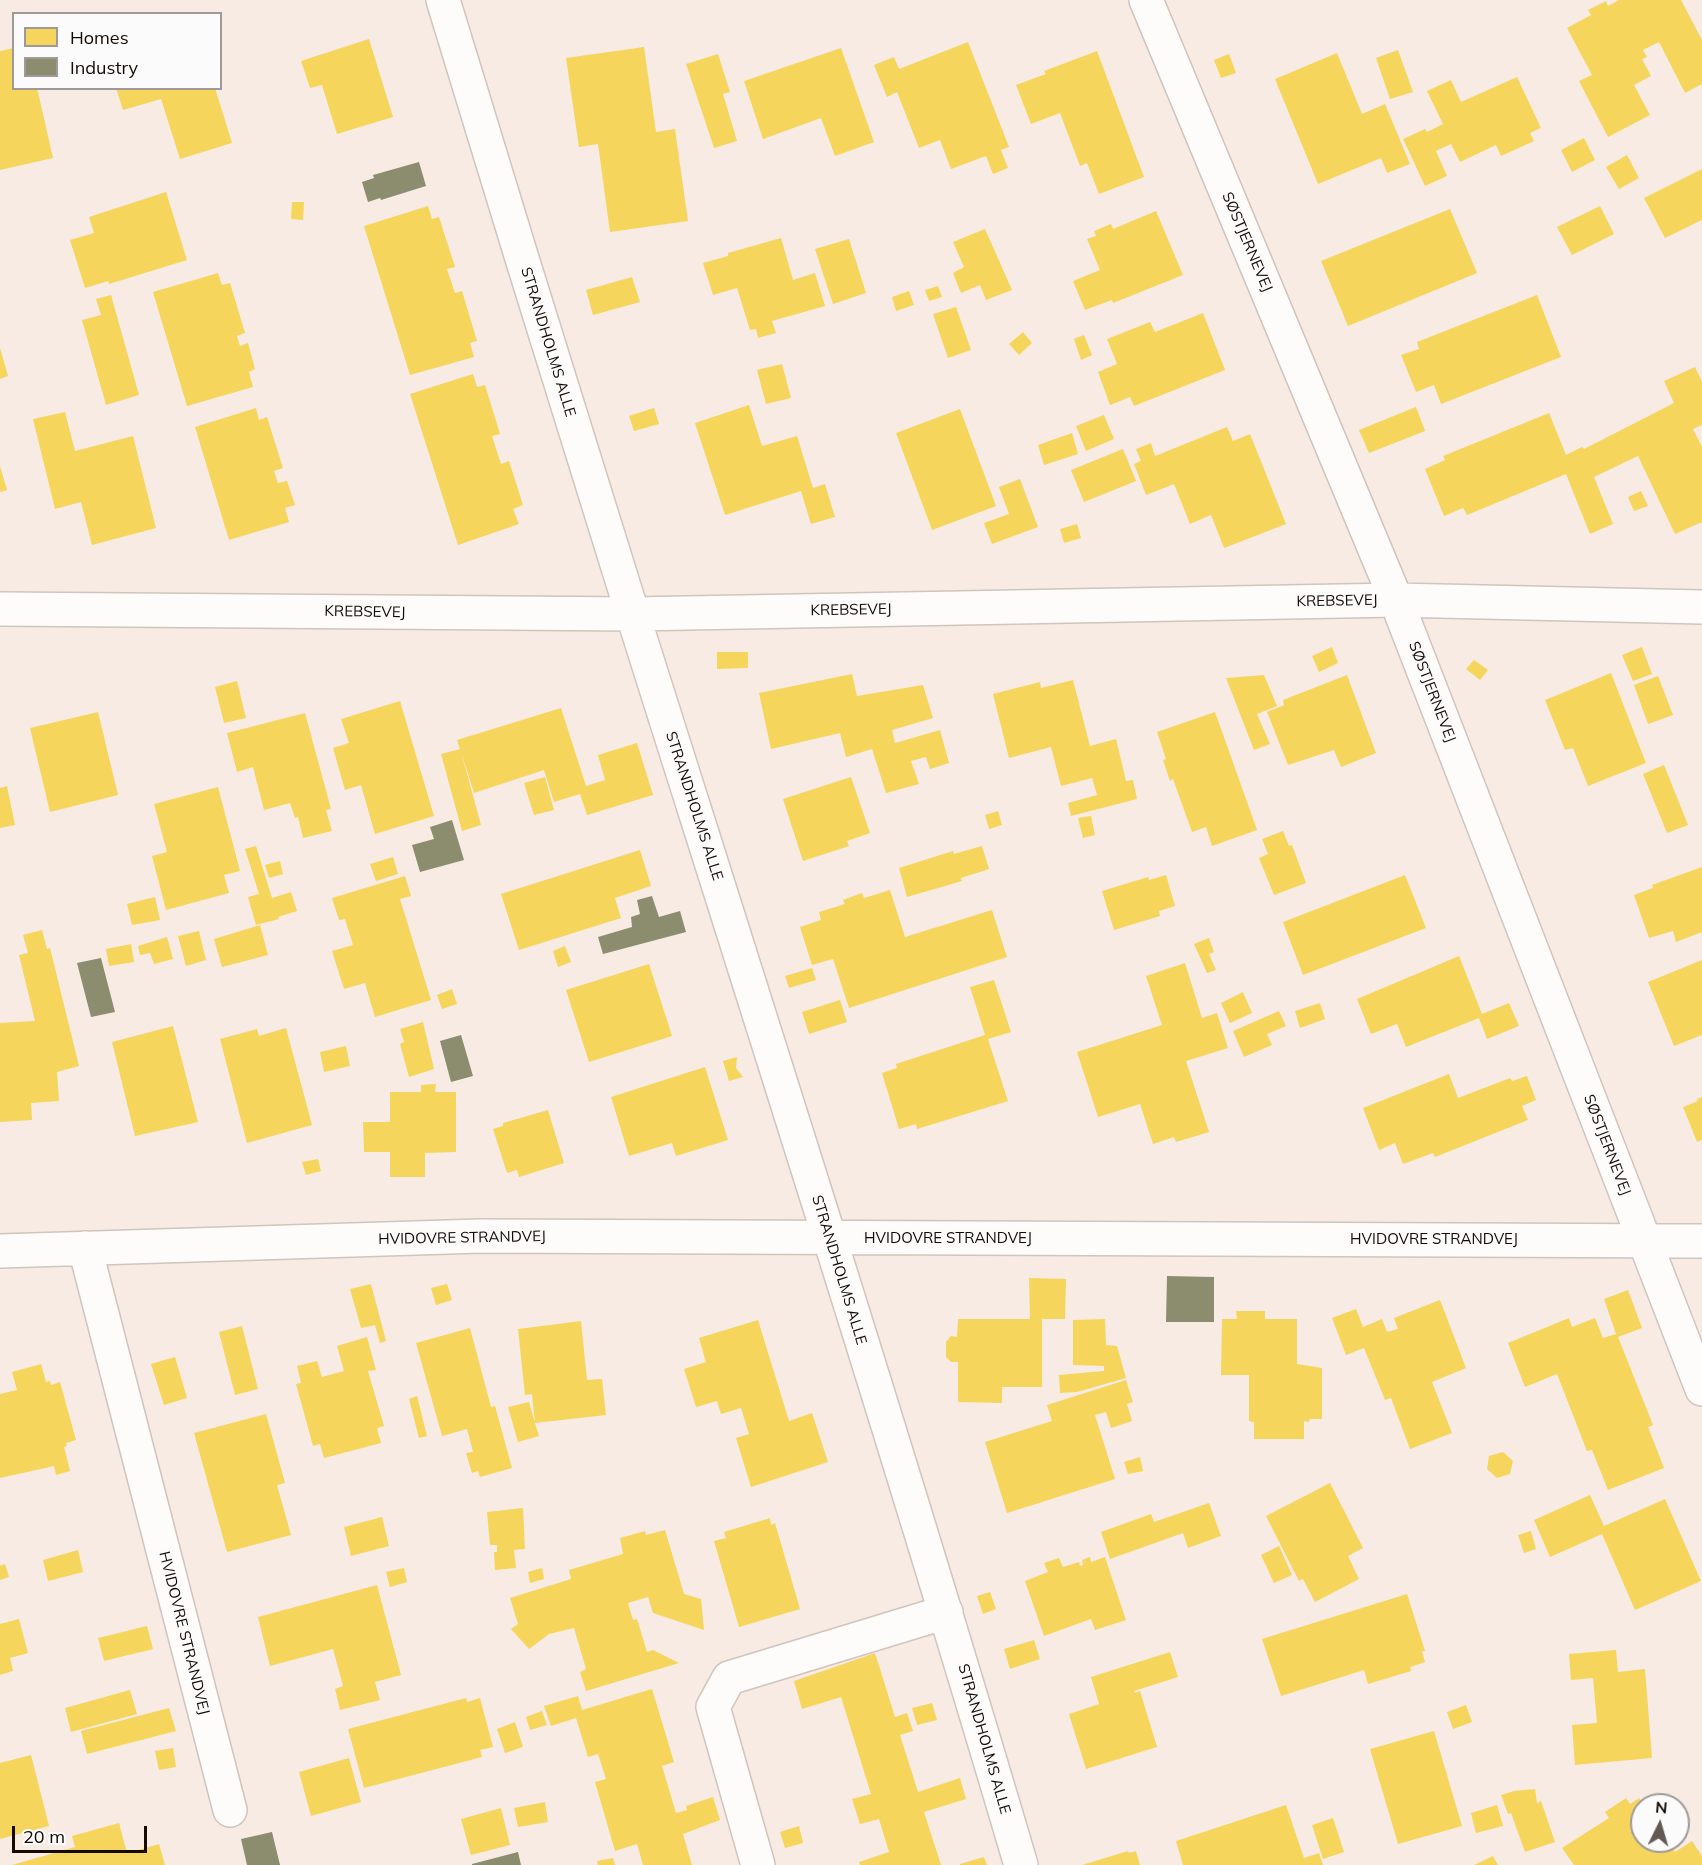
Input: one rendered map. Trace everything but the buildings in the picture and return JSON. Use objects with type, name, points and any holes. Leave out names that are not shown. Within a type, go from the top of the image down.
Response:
[{"type":"street","name":"STRANDHOLMS ALLE","points":[[443,0],[946,1612],[1021,1865]]},
{"type":"street","name":"SØSTJERNEVEJ","points":[[1146,0],[1396,600],[1702,1389]]},
{"type":"street","name":"KREBSEVEJ","points":[[0,609],[633,614],[1396,600],[1702,607]]},
{"type":"street","name":"HVIDOVRE STRANDVEJ","points":[[0,1251],[480,1236],[1702,1241]]},
{"type":"street","name":"HVIDOVRE STRANDVEJ","points":[[85,1248],[230,1810]]},
{"type":"street","points":[[758,1865],[713,1707],[729,1678],[946,1612]]}]
